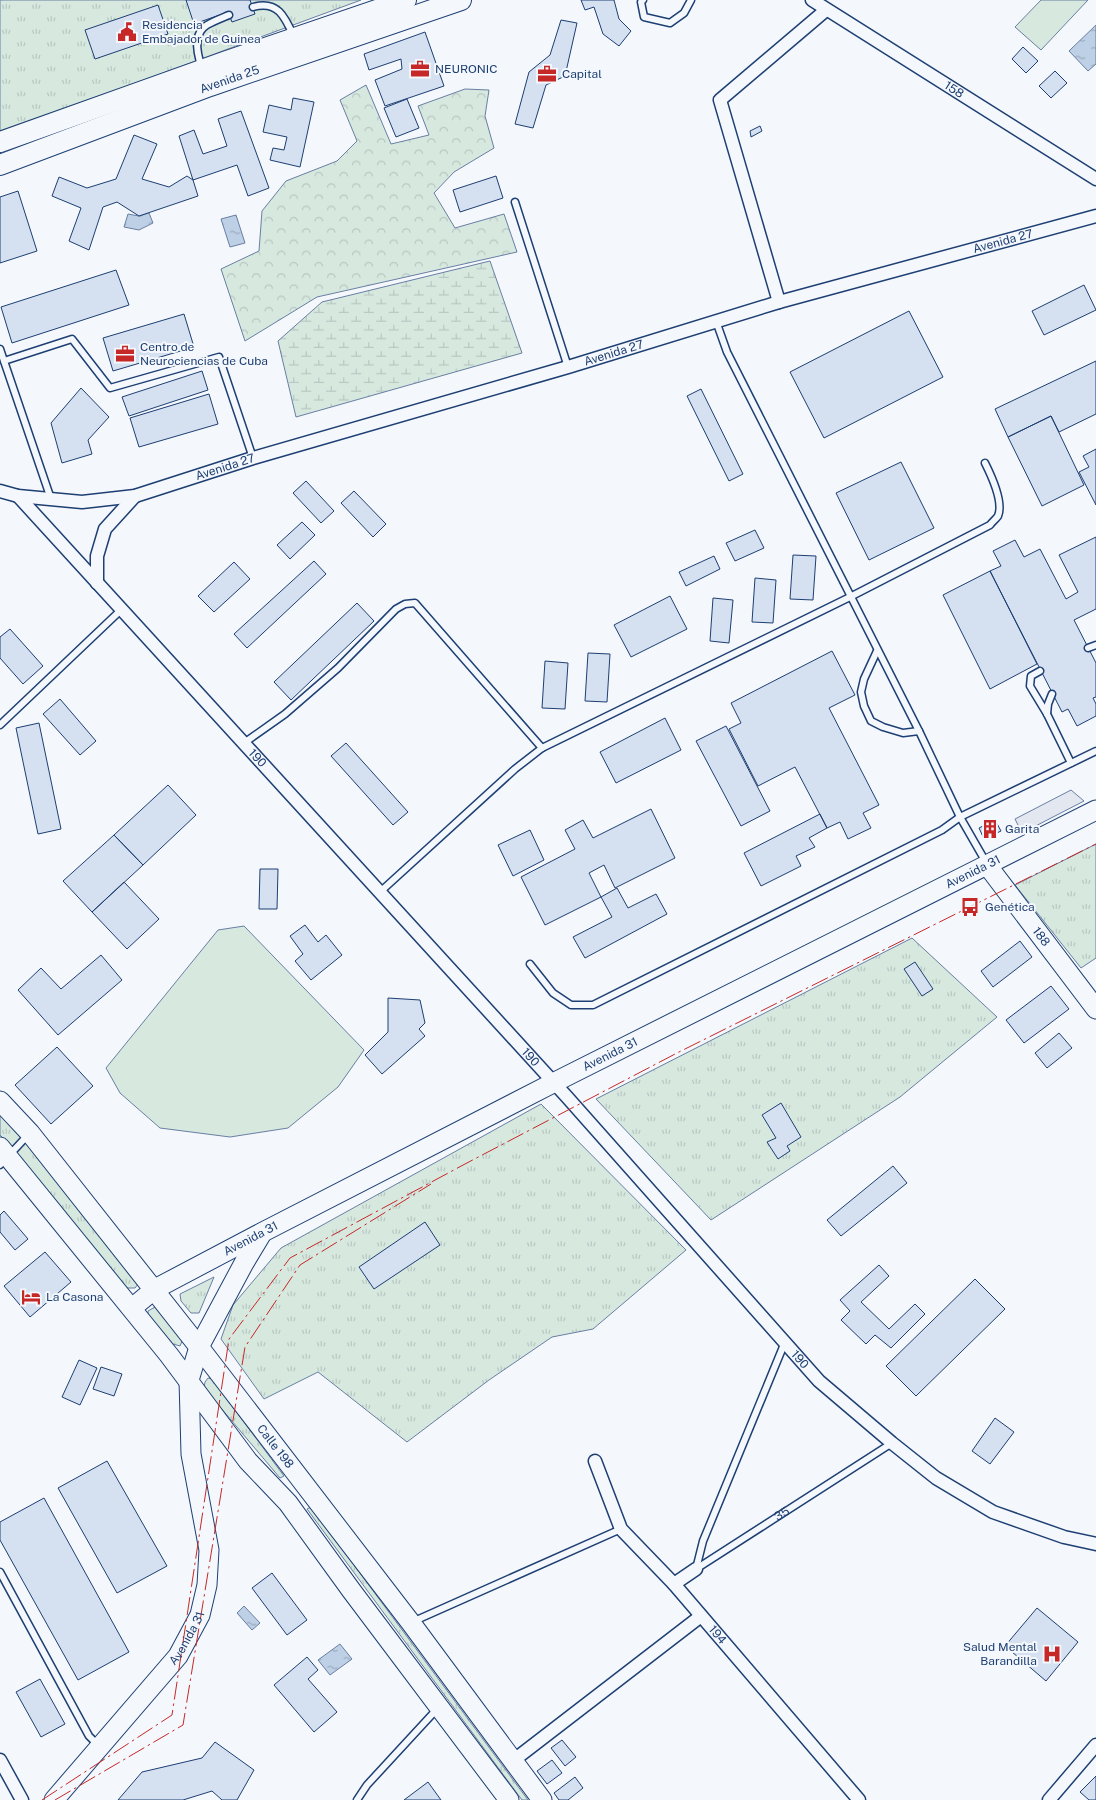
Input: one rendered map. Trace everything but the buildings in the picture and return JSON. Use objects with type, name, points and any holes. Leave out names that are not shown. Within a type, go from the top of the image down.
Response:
[{"type":"main road","name":"Avenida 25","points":[[0,142],[406,0]]},
{"type":"main road","name":"Avenida 25","points":[[0,165],[210,86],[461,0]]},
{"type":"main road","name":"Avenida 31","points":[[132,1308],[155,1289],[263,1232],[553,1083],[1096,810]]},
{"type":"main road","name":"188","points":[[987,865],[1096,1009]]},
{"type":"main road","name":"Calle 198","points":[[0,1101],[30,1133],[155,1289],[411,1623],[542,1800]]},
{"type":"main road","points":[[3,1156],[132,1308],[189,1380],[248,1461],[288,1503],[509,1800]]},
{"type":"main road","name":"Avenida 31","points":[[54,1800],[178,1656],[200,1615],[207,1585],[209,1550],[191,1454],[189,1380],[199,1347],[244,1263],[263,1232]]},
{"type":"main road","points":[[169,1355],[185,1353],[199,1347]]},
{"type":"main road","points":[[288,1503],[308,1490]]},
{"type":"street","name":"158","points":[[812,0],[1096,179]]},
{"type":"street","points":[[779,302],[720,100],[826,10]]},
{"type":"street","name":"Avenida 27","points":[[0,491],[18,496],[82,502],[135,496],[253,458],[568,367],[779,302],[1096,216]]},
{"type":"street","name":"190","points":[[18,496],[553,1083],[819,1381],[892,1444],[936,1478],[993,1512],[1064,1537],[1096,1544]]},
{"type":"street","name":"Avenida 27","points":[[97,583],[98,556],[105,529],[135,496]]},
{"type":"street","name":"194","points":[[594,1460],[621,1529],[674,1584],[859,1800]]},
{"type":"street","name":"35","points":[[674,1584],[696,1569]]},
{"type":"street","points":[[514,1760],[700,1616]]},
{"type":"street","points":[[1049,1800],[1095,1748]]},
{"type":"street","points":[[0,1760],[22,1800]]},
{"type":"lane","points":[[643,0],[641,2],[644,17],[670,23],[684,14],[691,0]]},
{"type":"lane","points":[[253,7],[268,4],[277,8],[287,21],[295,38]]},
{"type":"lane","points":[[203,70],[196,52],[198,38],[205,26],[229,15]]},
{"type":"lane","points":[[515,202],[568,367]]},
{"type":"lane","points":[[716,321],[727,352],[919,731],[960,817],[987,865]]},
{"type":"lane","points":[[4,361],[72,339],[110,388],[219,357],[253,458]]},
{"type":"lane","points":[[0,349],[52,500]]},
{"type":"lane","points":[[380,892],[515,769],[542,748],[850,597],[990,525],[998,516],[999,508],[994,482],[985,463]]},
{"type":"lane","points":[[244,743],[285,714],[338,668],[396,609],[405,604],[415,603],[542,748]]},
{"type":"lane","points":[[0,725],[122,610]]},
{"type":"lane","points":[[1088,648],[1096,645]]},
{"type":"lane","points":[[878,651],[864,679],[862,692],[864,706],[871,720],[883,727],[903,733],[919,731]]},
{"type":"lane","points":[[1040,670],[1031,676],[1030,686],[1047,714],[1071,763]]},
{"type":"lane","points":[[1047,714],[1052,694]]},
{"type":"lane","points":[[530,964],[553,993],[571,1004],[593,1004],[942,830],[960,817],[1096,751]]},
{"type":"lane","points":[[3,1156],[30,1133]]},
{"type":"lane","points":[[696,1569],[703,1541],[785,1342]]},
{"type":"lane","name":"35","points":[[696,1569],[892,1444]]},
{"type":"lane","points":[[411,1623],[621,1529]]},
{"type":"lane","points":[[0,1572],[89,1736],[100,1747]]},
{"type":"lane","points":[[357,1800],[367,1785],[439,1707]]},
{"type":"green space","points":[[0,0],[361,0],[0,133]]},
{"type":"green space","points":[[1041,0],[1088,0],[1041,50],[1015,27]]},
{"type":"green space","points":[[366,85],[391,144],[429,135],[418,106],[465,89],[489,90],[485,116],[494,148],[454,172],[434,193],[455,228],[504,214],[517,252],[317,297],[245,341],[221,269],[259,251],[262,211],[286,181],[337,161],[357,141],[340,100]]},
{"type":"green space","points":[[490,261],[522,353],[296,417],[278,341],[322,302]]},
{"type":"green space","points":[[1096,844],[1096,958],[1081,968],[1015,885]]},
{"type":"green space","points":[[244,926],[364,1050],[338,1087],[288,1128],[230,1137],[160,1128],[120,1093],[106,1068],[218,930]]},
{"type":"green space","points":[[912,938],[997,1017],[900,1097],[711,1220],[596,1099]]},
{"type":"green space","points":[[541,1104],[686,1250],[593,1329],[552,1337],[489,1380],[407,1442],[318,1372],[264,1399],[221,1339],[233,1305],[281,1248]]},
{"type":"green space","points":[[0,1114],[26,1141],[138,1284],[135,1288],[126,1288],[0,1135]]},
{"type":"green space","points":[[214,1277],[199,1313],[191,1313],[181,1301],[180,1294]]},
{"type":"green space","points":[[155,1307],[160,1309],[183,1339],[180,1346],[173,1344],[148,1315],[148,1311]]},
{"type":"green space","points":[[208,1378],[212,1379],[284,1476],[280,1478],[204,1388]]},
{"type":"green space","points":[[311,1507],[528,1800],[522,1800],[307,1509]]},
{"type":"shaded area","points":[[1071,790],[1084,801],[1022,833],[1015,819]]},
{"type":"water","points":[[1096,25],[1096,64],[1088,71],[1069,51]]},
{"type":"water","points":[[149,213],[153,223],[139,230],[124,227],[128,214],[139,216]]},
{"type":"water","points":[[236,215],[245,243],[230,247],[221,219]]},
{"type":"water","points":[[244,1606],[260,1623],[252,1630],[237,1613]]},
{"type":"water","points":[[340,1644],[352,1659],[330,1675],[318,1660]]},
{"type":"power","points":[[42,1800],[172,1715],[229,1339],[290,1258],[677,1053],[1096,844]]},
{"type":"power","points":[[55,1800],[183,1725],[245,1347],[300,1265],[431,1184]]},
{"type":"place","name":"Residencia Embajador de Guinea","points":[[127,32]]},
{"type":"place","name":"NEURONIC","points":[[420,69]]},
{"type":"place","name":"Capital","points":[[547,74]]},
{"type":"place","name":"Centro de Neurociencias de Cuba","points":[[125,354]]},
{"type":"place","name":"Garita","points":[[990,829]]},
{"type":"place","name":"Genética","points":[[970,907]]},
{"type":"place","name":"La Casona","points":[[31,1297]]},
{"type":"place","name":"Salud Mental Barandilla","points":[[1052,1654]]}]
